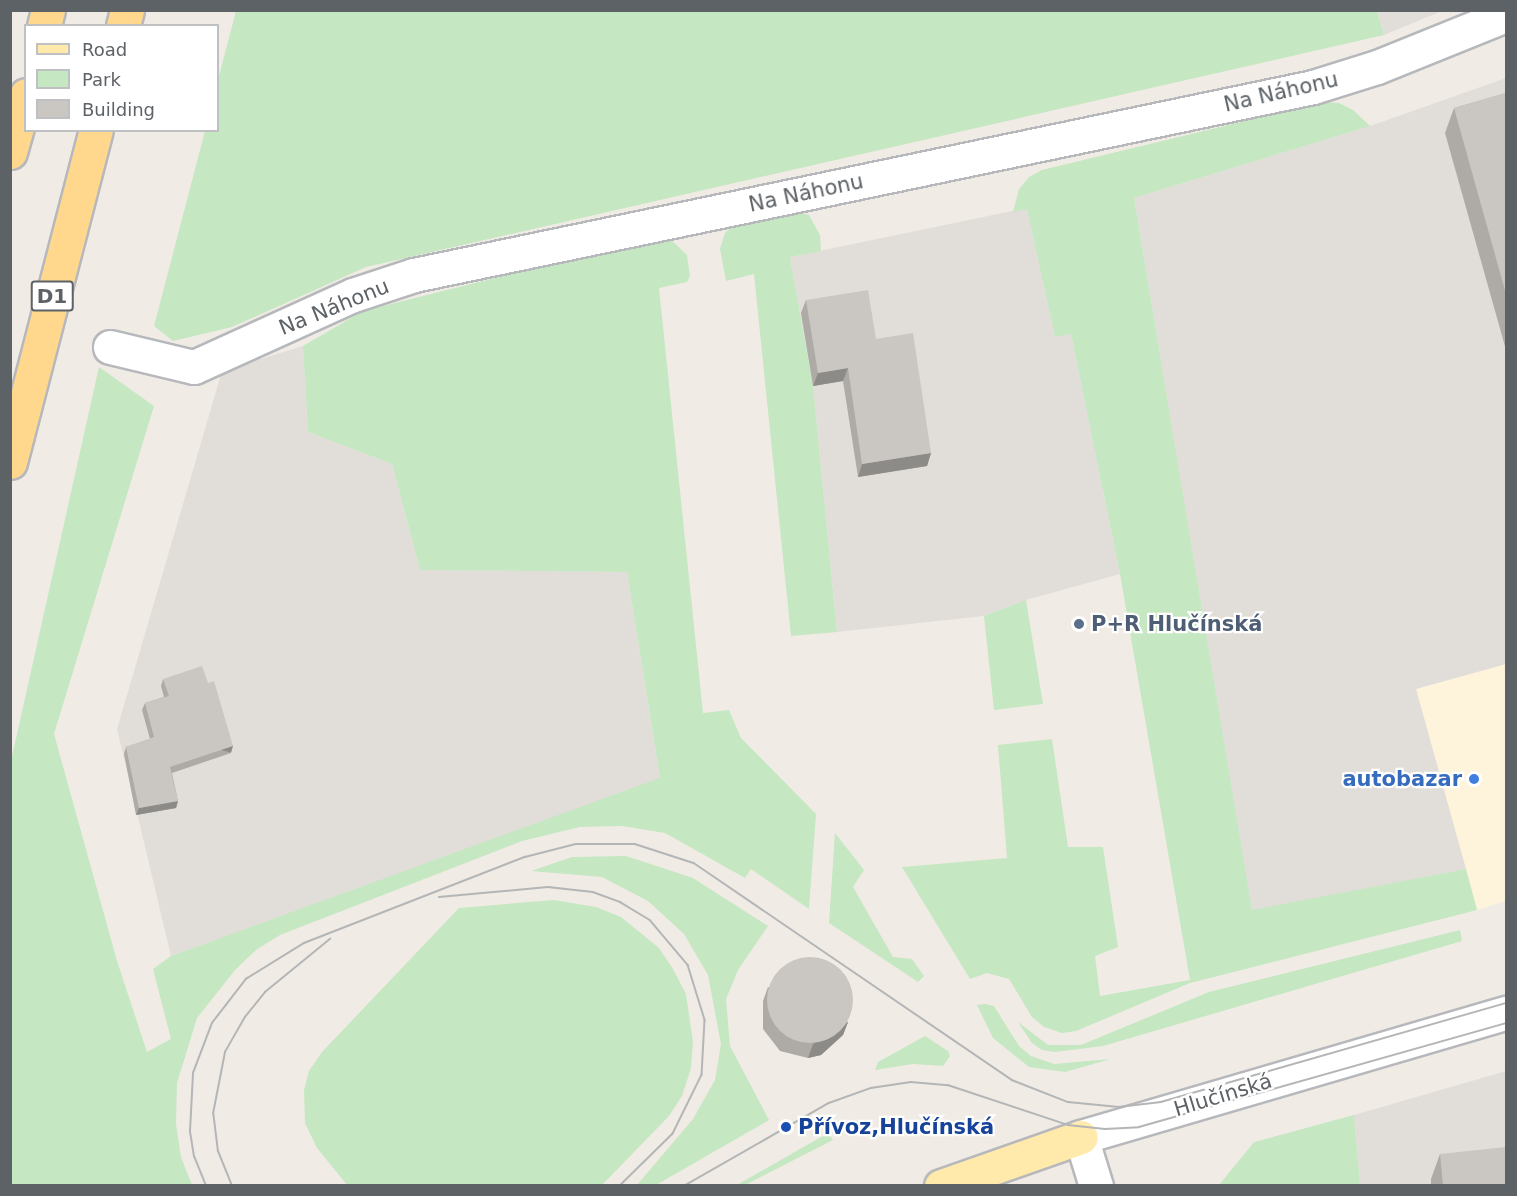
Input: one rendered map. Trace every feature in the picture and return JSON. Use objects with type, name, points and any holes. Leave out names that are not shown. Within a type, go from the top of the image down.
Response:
[{"type":"highway","points":[[10,152],[24,102]]},
{"type":"highway","name":"D1","points":[[10,462],[95,132]]},
{"type":"main road","name":"Hlučínská","points":[[941,1185],[1081,1137]]},
{"type":"street","name":"Na Náhonu","points":[[110,347],[194,367],[353,296],[414,275],[1313,87],[1377,68],[1506,15]]},
{"type":"street","name":"Hlučínská","points":[[1081,1137],[1506,1013]]},
{"type":"street","points":[[1081,1137],[1096,1185]]},
{"type":"shaded area","points":[[1377,10],[1442,10],[1442,11],[1384,35]]},
{"type":"shaded area","points":[[1506,78],[1506,664],[1416,689],[1466,869],[1252,911],[1134,198],[1370,126]]},
{"type":"shaded area","points":[[1027,208],[1055,337],[1071,334],[1120,574],[1026,600],[984,616],[837,632],[813,386],[790,257]]},
{"type":"shaded area","points":[[303,346],[308,432],[392,464],[420,570],[627,572],[660,779],[171,956],[117,729],[222,371]]},
{"type":"shaded area","name":"autobazar","points":[[1506,664],[1506,901],[1477,910],[1416,689]]},
{"type":"shaded area","points":[[1506,1071],[1506,1185],[1360,1185],[1354,1115]]},
{"type":"green space","points":[[236,11],[1377,11],[1384,35],[366,267],[232,327],[173,341],[154,326],[205,132],[219,132],[219,76]]},
{"type":"green space","points":[[1324,102],[1339,103],[1353,110],[1370,126],[1134,198],[1252,910],[1466,869],[1477,910],[1190,983],[1076,1031],[1062,1033],[1044,1027],[1032,1017],[1009,979],[987,973],[970,979],[902,867],[1007,858],[998,745],[1052,739],[1068,847],[1103,847],[1118,947],[1095,956],[1100,996],[1190,980],[1120,574],[1071,334],[1055,337],[1027,209],[1013,212],[1019,189],[1029,177],[1042,170]]},
{"type":"green space","points":[[797,212],[809,215],[820,235],[821,251],[790,257],[813,386],[837,632],[791,636],[754,274],[726,281],[720,249],[725,233],[734,224]]},
{"type":"green space","points":[[670,239],[687,255],[690,276],[687,282],[659,288],[703,713],[729,710],[741,738],[816,814],[809,909],[751,869],[745,878],[665,833],[622,826],[580,827],[522,841],[280,935],[256,950],[235,970],[197,1018],[177,1083],[176,1124],[181,1157],[192,1185],[11,1186],[11,761],[99,367],[154,406],[54,734],[117,961],[147,1052],[171,1039],[153,969],[171,956],[660,778],[627,572],[420,570],[392,464],[308,432],[303,346],[363,311],[623,246]]},
{"type":"green space","points":[[1026,600],[1043,704],[994,710],[984,616]]},
{"type":"green space","points":[[835,833],[864,870],[853,887],[893,957],[912,959],[924,976],[918,982],[829,923]]},
{"type":"green space","points":[[626,856],[693,878],[768,926],[738,970],[726,999],[730,1046],[769,1120],[656,1185],[637,1185],[693,1119],[715,1080],[721,1044],[708,975],[684,934],[648,901],[602,877],[531,871],[572,857]]},
{"type":"green space","points":[[554,900],[596,907],[621,917],[659,948],[673,969],[686,994],[693,1042],[691,1068],[682,1096],[669,1116],[602,1185],[347,1185],[317,1148],[305,1123],[304,1090],[309,1071],[322,1052],[459,908]]},
{"type":"green space","points":[[1460,930],[1462,941],[1103,1046],[1055,1052],[1042,1050],[1032,1043],[1018,1022],[1048,1045],[1081,1045],[1209,992]]},
{"type":"green space","points":[[977,1005],[994,1006],[1019,1046],[1031,1056],[1054,1064],[1111,1059],[1065,1072],[1029,1067],[993,1038]]},
{"type":"green space","points":[[925,1036],[948,1051],[950,1056],[943,1066],[913,1064],[875,1070],[878,1062]]},
{"type":"green space","points":[[1354,1115],[1360,1185],[1219,1185],[1254,1142]]},
{"type":"green space","points":[[828,1133],[833,1140],[745,1185],[737,1185]]},
{"type":"building","points":[[1506,93],[1506,294],[1454,108]]},
{"type":"building","points":[[868,290],[876,339],[913,333],[931,453],[862,464],[848,368],[818,373],[806,300]]},
{"type":"building","points":[[202,666],[208,683],[214,681],[233,746],[170,767],[178,801],[139,808],[126,747],[154,737],[145,703],[169,696],[163,679]]},
{"type":"building","points":[[810,957],[826,961],[840,970],[849,984],[853,1000],[849,1016],[840,1030],[826,1039],[810,1043],[794,1039],[780,1030],[771,1016],[767,1000],[771,984],[780,970],[794,961]]},
{"type":"building","points":[[1506,1147],[1506,1185],[1443,1185],[1440,1154]]},
{"type":"tram line","points":[[206,1186],[194,1157],[190,1131],[193,1073],[212,1023],[246,979],[304,943],[525,857],[576,844],[635,844],[694,863],[1012,1080],[1068,1102],[1119,1107],[1161,1102],[1506,1003]]},
{"type":"tram line","points":[[439,897],[548,887],[593,892],[620,902],[650,920],[688,965],[705,1020],[702,1075],[673,1134],[620,1186]]},
{"type":"tram line","points":[[232,1186],[218,1152],[213,1114],[225,1052],[245,1017],[265,992],[330,939]]},
{"type":"tram line","points":[[684,1186],[829,1103],[871,1088],[911,1082],[948,1085],[1068,1125],[1105,1129],[1139,1127],[1506,1023]]},
{"type":"place","name":"P+R Hlučínská","points":[[1079,624]]},
{"type":"place","name":"autobazar","points":[[1474,779]]},
{"type":"place","name":"Přívoz,Hlučínská","points":[[786,1127]]}]
